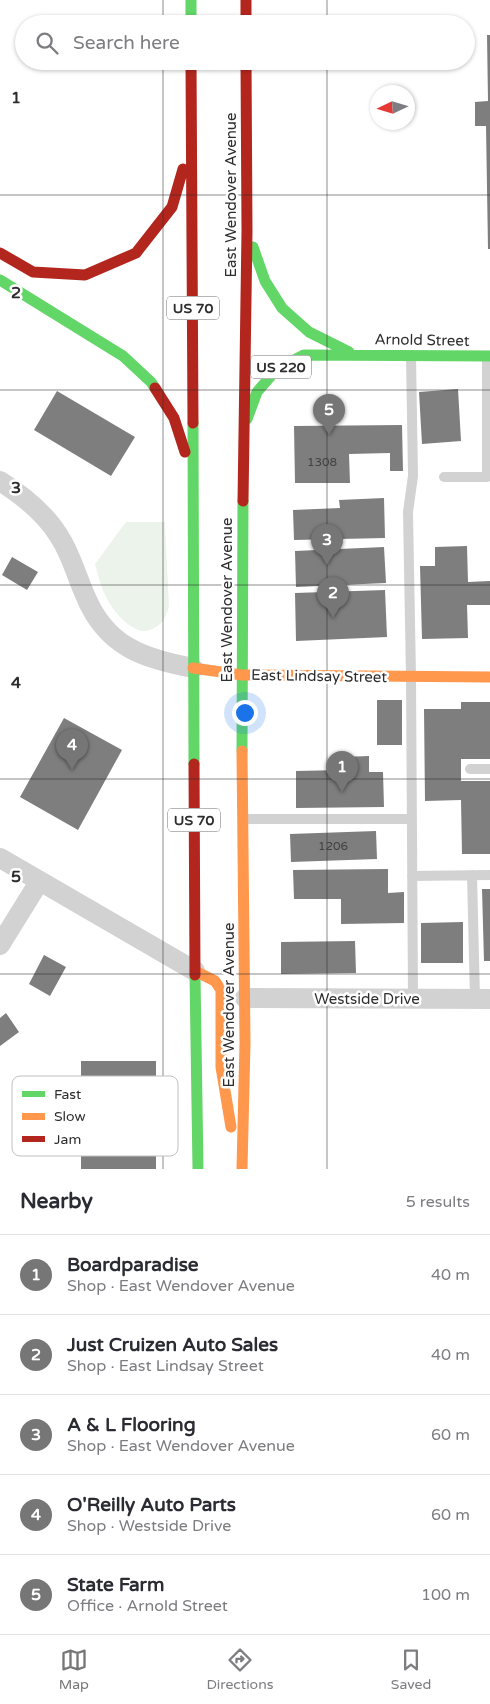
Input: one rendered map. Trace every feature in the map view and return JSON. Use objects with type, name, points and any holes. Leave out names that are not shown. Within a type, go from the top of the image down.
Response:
[{"type":"main road","points":[[191,0],[191,15]]},
{"type":"main road","points":[[246,0],[246,15]]},
{"type":"main road","name":"US 70","points":[[191,70],[195,971],[198,1169]]},
{"type":"main road","name":"East Wendover Avenue","points":[[242,1169],[244,998],[242,675],[243,430],[247,231],[246,70]]},
{"type":"main road","points":[[0,253],[33,272],[85,275],[136,253],[172,207],[192,139]]},
{"type":"main road","points":[[247,231],[265,281],[282,308],[309,332],[353,354]]},
{"type":"main road","points":[[0,280],[124,356],[151,382],[174,418],[194,477]]},
{"type":"main road","name":"Arnold Street","points":[[353,354],[488,356]]},
{"type":"main road","name":"US 220","points":[[243,430],[257,392],[277,369],[304,355],[353,354]]},
{"type":"main road","name":"East Lindsay Street","points":[[194,668],[242,675],[490,677]]},
{"type":"main road","points":[[195,971],[215,981],[221,990],[221,1067],[238,1169]]},
{"type":"street","name":"East Lindsay Street","points":[[0,481],[29,502],[58,534],[70,557],[93,614],[105,629],[119,642],[138,654],[161,662],[194,668]]},
{"type":"street","points":[[0,858],[195,971]]},
{"type":"street","points":[[0,945],[39,882]]},
{"type":"street","name":"Westside Drive","points":[[244,998],[482,999]]},
{"type":"lane","points":[[411,355],[413,476],[408,512],[413,999]]},
{"type":"lane","points":[[444,476],[487,477],[488,356]]},
{"type":"lane","points":[[470,769],[490,769]]},
{"type":"lane","points":[[242,819],[412,819]]},
{"type":"lane","points":[[472,875],[482,999]]},
{"type":"lane","points":[[412,876],[490,875]]},
{"type":"shaded area","points":[[126,522],[165,522],[169,607],[162,621],[150,630],[144,631],[130,626],[109,603],[95,564]]},
{"type":"building","points":[[487,35],[490,35],[490,249],[488,249],[486,126],[475,126],[475,102],[488,101]]},
{"type":"building","points":[[458,389],[461,441],[422,444],[419,392]]},
{"type":"building","points":[[57,391],[135,437],[111,476],[34,430]]},
{"type":"building","points":[[402,425],[403,471],[390,471],[390,453],[349,454],[350,483],[295,483],[294,426]]},
{"type":"building","points":[[384,498],[385,538],[294,540],[293,510],[340,508],[339,500]]},
{"type":"building","points":[[467,546],[468,582],[490,581],[490,605],[467,605],[468,638],[422,639],[420,566],[435,566],[435,547]]},
{"type":"building","points":[[384,547],[386,583],[296,587],[295,551]]},
{"type":"building","points":[[12,557],[38,572],[27,590],[2,575]]},
{"type":"building","points":[[385,590],[387,637],[296,641],[295,593]]},
{"type":"building","points":[[377,700],[402,700],[402,745],[377,745]]},
{"type":"building","points":[[461,702],[490,702],[490,759],[461,759],[461,781],[490,781],[490,854],[462,854],[461,800],[425,801],[424,709],[461,709]]},
{"type":"building","points":[[64,718],[122,750],[78,830],[20,797]]},
{"type":"building","points":[[369,756],[369,772],[383,772],[384,807],[296,808],[296,771],[342,770],[342,757]]},
{"type":"building","points":[[376,831],[377,859],[291,862],[290,834]]},
{"type":"building","points":[[388,869],[388,893],[404,892],[404,923],[341,924],[341,899],[294,899],[293,870]]},
{"type":"building","points":[[482,889],[490,889],[490,961],[484,961]]},
{"type":"building","points":[[463,922],[463,963],[421,963],[421,923]]},
{"type":"building","points":[[355,941],[356,973],[281,974],[281,942]]},
{"type":"building","points":[[44,955],[66,967],[50,996],[29,984]]},
{"type":"building","points":[[6,1013],[19,1032],[0,1046],[0,1018]]},
{"type":"building","points":[[81,1061],[156,1061],[156,1076],[81,1076]]},
{"type":"building","points":[[81,1156],[156,1156],[156,1169],[81,1169]]},
{"type":"traffic: fast","points":[[191,0],[191,15]]},
{"type":"traffic: fast","points":[[253,247],[265,281],[282,308],[309,332],[349,352]]},
{"type":"traffic: fast","points":[[0,280],[123,356],[155,388]]},
{"type":"traffic: fast","points":[[247,419],[257,392],[277,369],[304,355],[490,356]]},
{"type":"traffic: fast","points":[[193,423],[194,764]]},
{"type":"traffic: fast","points":[[242,751],[243,501]]},
{"type":"traffic: fast","points":[[195,975],[198,1169]]},
{"type":"traffic: slow","points":[[193,668],[242,675],[490,677]]},
{"type":"traffic: slow","points":[[242,751],[245,1043],[242,1169]]},
{"type":"traffic: slow","points":[[195,971],[215,981],[221,990],[221,1067],[231,1127]]},
{"type":"traffic: jam","points":[[246,0],[246,15]]},
{"type":"traffic: jam","points":[[191,70],[193,423]]},
{"type":"traffic: jam","points":[[243,501],[247,231],[246,70]]},
{"type":"traffic: jam","points":[[0,253],[33,272],[85,275],[136,253],[172,207],[183,169]]},
{"type":"traffic: jam","points":[[155,388],[174,418],[185,452]]},
{"type":"traffic: jam","points":[[194,764],[195,975]]},
{"type":"place","name":"State Farm","points":[[329,435]]},
{"type":"place","name":"A & L Flooring","points":[[327,565]]},
{"type":"place","name":"Just Cruizen Auto Sales","points":[[333,618]]},
{"type":"place","name":"O'Reilly Auto Parts","points":[[72,770]]},
{"type":"place","name":"Boardparadise","points":[[342,792]]}]
